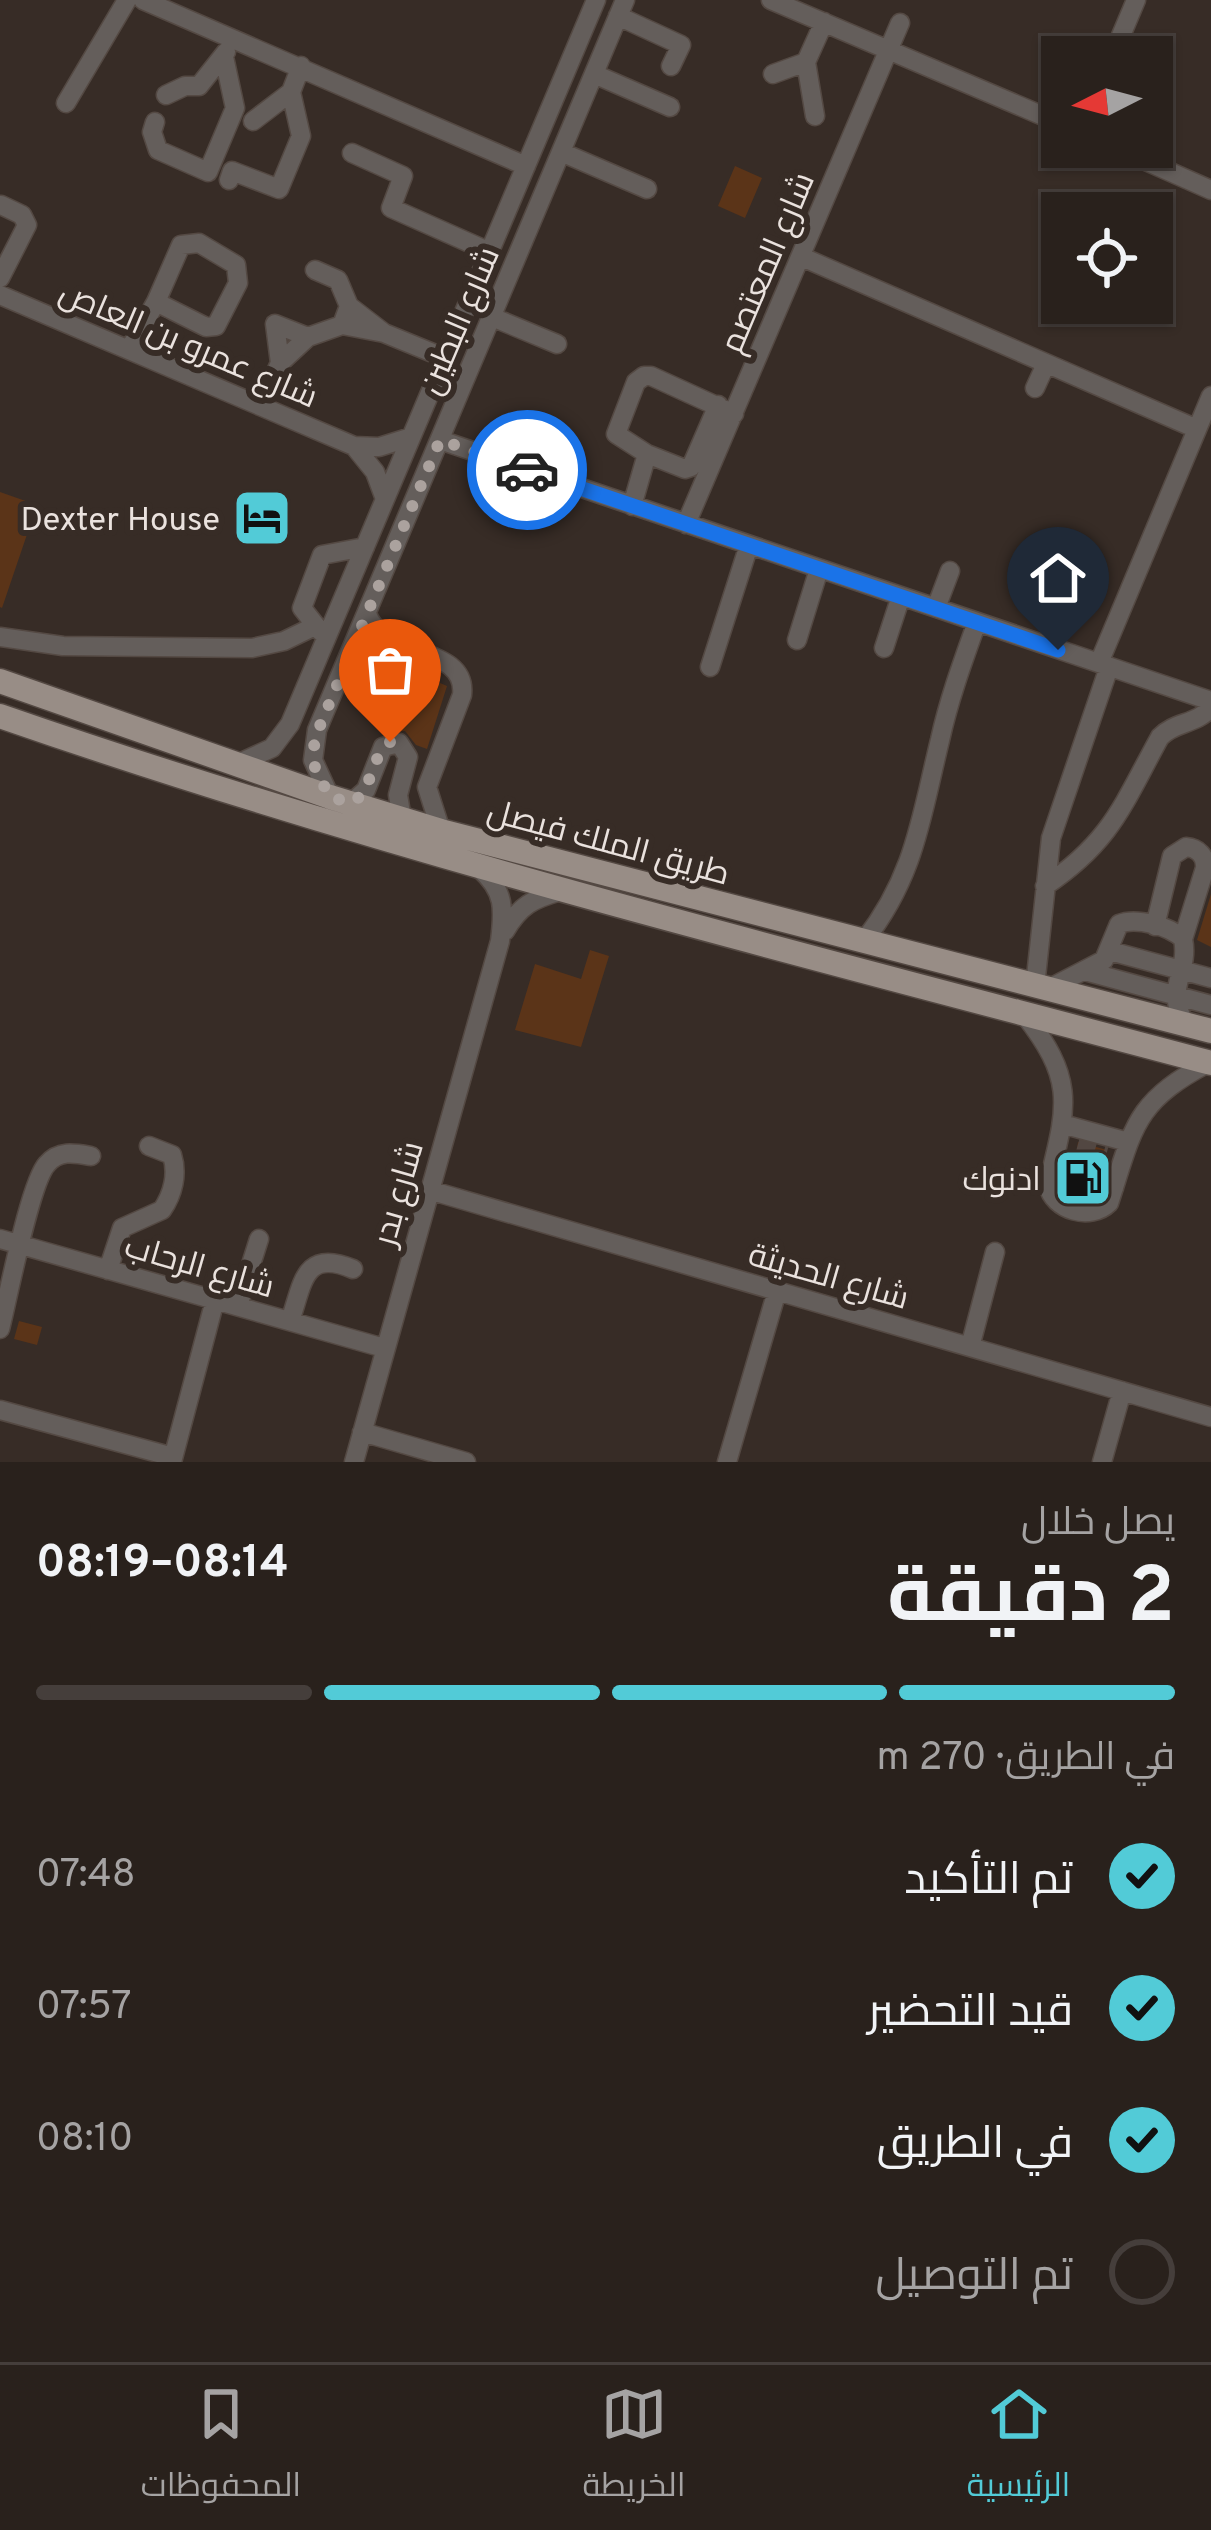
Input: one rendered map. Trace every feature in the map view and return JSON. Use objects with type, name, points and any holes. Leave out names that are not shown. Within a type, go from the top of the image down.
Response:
[{"type":"main road","name":"طريق الملك فيصل","points":[[0,682],[441,831],[1198,1028]]},
{"type":"main road","name":"طريق الملك فيصل","points":[[0,718],[238,796],[561,891],[1210,1062]]},
{"type":"street","points":[[66,103],[127,0]]},
{"type":"street","points":[[142,0],[526,166]]},
{"type":"street","points":[[192,20],[200,0]]},
{"type":"street","name":"شارع البطين","points":[[235,765],[256,758],[279,741],[321,633],[365,547],[596,0]]},
{"type":"street","points":[[771,0],[1041,115]]},
{"type":"street","points":[[1121,36],[1136,0]]},
{"type":"street","points":[[622,8],[681,44],[671,66]]},
{"type":"street","name":"شارع البطين","points":[[341,800],[315,769],[314,740],[622,8]]},
{"type":"street","points":[[819,117],[806,62],[824,22]]},
{"type":"street","name":"شارع المعتصم","points":[[686,524],[726,410],[802,257],[900,23]]},
{"type":"street","points":[[166,95],[185,86],[199,86],[224,57],[232,37]]},
{"type":"street","points":[[155,122],[152,132],[158,150],[208,172],[235,108],[224,57]]},
{"type":"street","points":[[773,74],[806,62]]},
{"type":"street","points":[[254,122],[291,92],[301,65]]},
{"type":"street","points":[[594,74],[670,107]]},
{"type":"street","points":[[229,180],[232,171],[279,189],[301,136],[291,92]]},
{"type":"street","points":[[561,152],[646,189]]},
{"type":"street","points":[[352,153],[403,176],[391,208],[490,252]]},
{"type":"street","points":[[1161,168],[1211,190]]},
{"type":"street","points":[[0,278],[27,225],[22,215],[1,205]]},
{"type":"street","points":[[129,350],[181,244],[199,243],[236,265],[238,283],[215,326],[206,327],[156,302]]},
{"type":"street","points":[[802,257],[1197,429]]},
{"type":"street","points":[[315,270],[338,280],[345,316]]},
{"type":"street","points":[[476,285],[486,295],[492,317],[557,344]]},
{"type":"street","name":"شارع عمرو بن العاص","points":[[0,295],[354,446]]},
{"type":"street","points":[[345,316],[445,358]]},
{"type":"street","points":[[260,406],[280,363],[308,338],[345,316]]},
{"type":"street","points":[[280,363],[275,324],[308,338]]},
{"type":"street","points":[[1036,388],[1046,364]]},
{"type":"street","points":[[644,376],[726,410],[691,467],[675,467],[647,454],[616,434],[636,382],[644,376]]},
{"type":"street","points":[[1183,939],[1174,931],[1122,921],[1104,960],[1042,987],[1045,886],[1054,823],[1104,665],[1211,396]]},
{"type":"street","points":[[354,446],[379,447],[411,437]]},
{"type":"street","points":[[440,440],[1211,704],[1198,720],[1171,728],[1160,737],[1111,828],[1086,855],[1045,886]]},
{"type":"street","points":[[354,446],[375,472],[385,499]]},
{"type":"street","points":[[632,506],[647,454]]},
{"type":"street","points":[[710,668],[748,545]]},
{"type":"street","points":[[348,659],[335,654],[304,616],[302,604],[327,551],[365,547]]},
{"type":"street","points":[[797,640],[819,569]]},
{"type":"street","points":[[936,608],[950,572]]},
{"type":"street","points":[[884,647],[902,596]]},
{"type":"street","points":[[367,614],[379,634],[452,666],[462,679],[461,695],[427,787],[441,831]]},
{"type":"street","points":[[864,941],[888,908],[914,856],[948,706],[976,622]]},
{"type":"street","points":[[0,637],[63,646],[252,648],[321,633]]},
{"type":"street","points":[[341,800],[366,790],[383,747],[399,743],[408,757],[398,795],[402,819]]},
{"type":"street","points":[[1154,926],[1172,856],[1186,847],[1196,849],[1204,857],[1205,868],[1183,939],[1174,995],[1176,1008],[1198,1028]]},
{"type":"street","name":"شارع بدر","points":[[354,1462],[500,941],[504,910],[500,885],[476,866]]},
{"type":"street","name":"شارع بدر","points":[[500,941],[515,913],[530,900],[561,891]]},
{"type":"street","points":[[1110,951],[1211,978]]},
{"type":"street","points":[[1085,971],[1211,1005]]},
{"type":"street","points":[[1023,1013],[1046,1045],[1062,1080],[1066,1135],[1048,1190],[1060,1205],[1098,1212],[1109,1203],[1119,1150],[1136,1122],[1153,1099],[1210,1062]]},
{"type":"street","points":[[1066,1135],[1119,1150]]},
{"type":"street","points":[[108,1270],[122,1228],[162,1210],[172,1187],[176,1170],[172,1155],[148,1146]]},
{"type":"street","points":[[0,1329],[37,1180],[46,1165],[64,1154],[91,1156]]},
{"type":"street","points":[[1052,1169],[1114,1187]]},
{"type":"street","name":"شارع الحديثة","points":[[429,1190],[1211,1417]]},
{"type":"street","name":"شارع الرحاب","points":[[0,1239],[384,1348]]},
{"type":"street","points":[[238,1306],[259,1239]]},
{"type":"street","points":[[970,1347],[995,1252]]},
{"type":"street","points":[[290,1321],[314,1264],[328,1261],[353,1269]]},
{"type":"street","points":[[727,1462],[778,1291]]},
{"type":"street","points":[[0,1409],[172,1460],[215,1300]]},
{"type":"street","points":[[1102,1462],[1122,1391]]},
{"type":"street","points":[[362,1432],[466,1462]]},
{"type":"building","points":[[735,166],[762,178],[745,218],[718,206]]},
{"type":"building","points":[[0,492],[37,505],[2,608],[0,607]]},
{"type":"building","points":[[401,666],[447,686],[427,749],[416,745],[405,731],[376,728]]},
{"type":"building","points":[[1211,894],[1211,947],[1197,940]]},
{"type":"building","points":[[590,950],[609,956],[581,1047],[515,1030],[535,964],[581,979]]},
{"type":"building","points":[[1078,1142],[1107,1150],[1102,1163],[1107,1165],[1105,1171],[1068,1160],[1076,1157]]},
{"type":"building","points":[[19,1321],[42,1327],[37,1345],[14,1339]]},
{"type":"tunnel","points":[[1078,1144],[1107,1152]]},
{"type":"way so far","points":[[390,742],[381,750],[360,798],[352,803],[330,797],[313,760],[317,730],[440,440],[527,470]]},
{"type":"place","name":"Dexter House","points":[[262,518]]},
{"type":"place","name":"ادنوك","points":[[1083,1178]]},
{"type":"route","points":[[527,470],[1058,650]]}]
